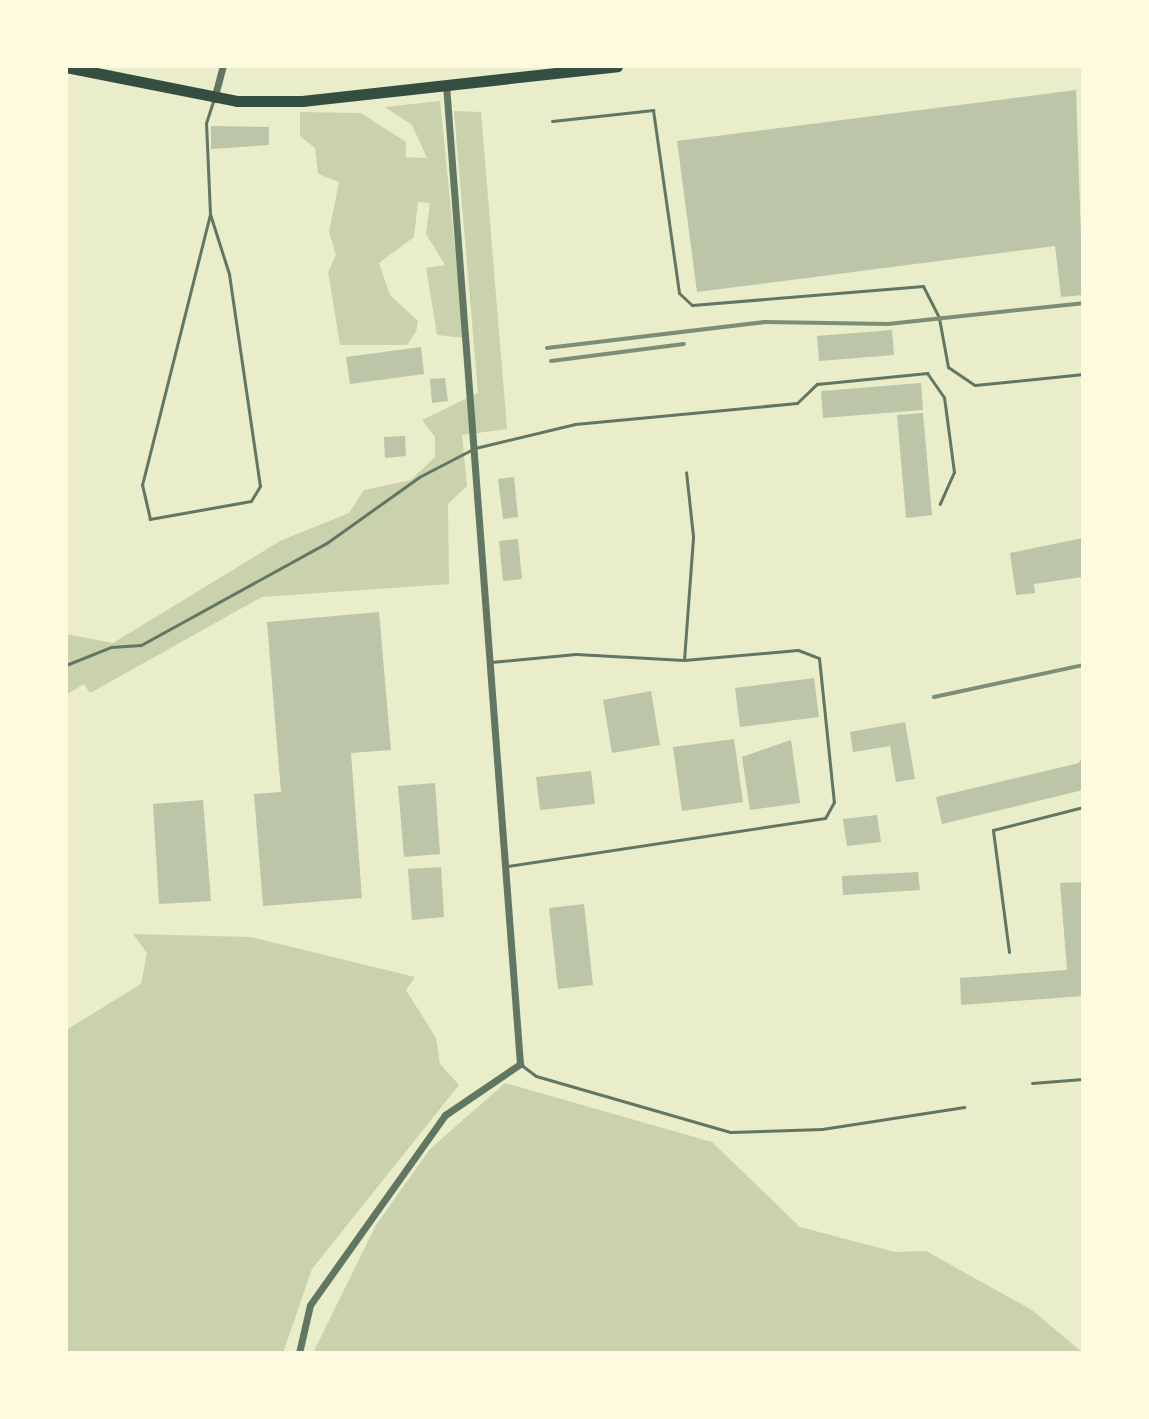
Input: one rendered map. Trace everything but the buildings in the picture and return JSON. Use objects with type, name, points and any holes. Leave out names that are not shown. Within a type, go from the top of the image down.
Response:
[{"type":"main road","points":[[66,67],[214,99],[302,101],[617,66]]},
{"type":"street","points":[[214,99],[223,66]]},
{"type":"street","points":[[299,1353],[310,1305],[445,1115],[520,1064],[446,85]]},
{"type":"lane","points":[[210,214],[142,485],[150,519],[251,501],[260,486],[229,274],[210,214],[206,123],[214,99]]},
{"type":"lane","points":[[552,121],[653,110],[679,293],[692,305],[923,286],[939,318],[948,367],[975,385],[1083,374]]},
{"type":"lane","points":[[66,665],[111,647],[141,645],[328,542],[475,448],[575,424],[797,403],[817,384],[927,373],[944,397],[954,472],[940,504]]},
{"type":"lane","points":[[684,660],[693,536],[686,472]]},
{"type":"lane","points":[[491,662],[576,654],[684,660],[798,650],[819,658],[834,802],[825,818],[505,866]]},
{"type":"lane","points":[[1009,952],[993,830],[1083,807]]},
{"type":"lane","points":[[520,1064],[536,1076],[730,1132],[822,1129],[964,1107]]},
{"type":"lane","points":[[1032,1083],[1083,1079]]},
{"type":"green space","points":[[440,101],[464,338],[437,335],[426,268],[445,265],[426,234],[430,203],[418,202],[414,237],[379,263],[390,295],[418,321],[416,332],[407,345],[340,345],[328,272],[336,255],[329,232],[339,182],[318,174],[315,148],[300,136],[300,112],[361,113],[406,142],[406,157],[427,158],[412,125],[385,107]]},
{"type":"green space","points":[[454,111],[481,112],[507,429],[462,435],[467,486],[448,504],[449,584],[262,597],[90,693],[84,684],[66,695],[66,634],[113,643],[280,541],[349,513],[364,490],[411,480],[435,457],[435,437],[422,420],[478,393]]},
{"type":"green space","points":[[133,934],[251,937],[415,977],[406,990],[436,1038],[440,1064],[459,1085],[312,1269],[283,1353],[66,1353],[66,1030],[141,984],[147,953]]},
{"type":"green space","points":[[505,1083],[712,1142],[800,1227],[895,1252],[926,1251],[1032,1310],[1083,1353],[313,1353],[376,1225],[430,1149]]},
{"type":"railway","points":[[547,348],[765,322],[888,324],[1083,303]]},
{"type":"railway","points":[[551,361],[684,344]]},
{"type":"railway","points":[[934,697],[1083,665]]}]
